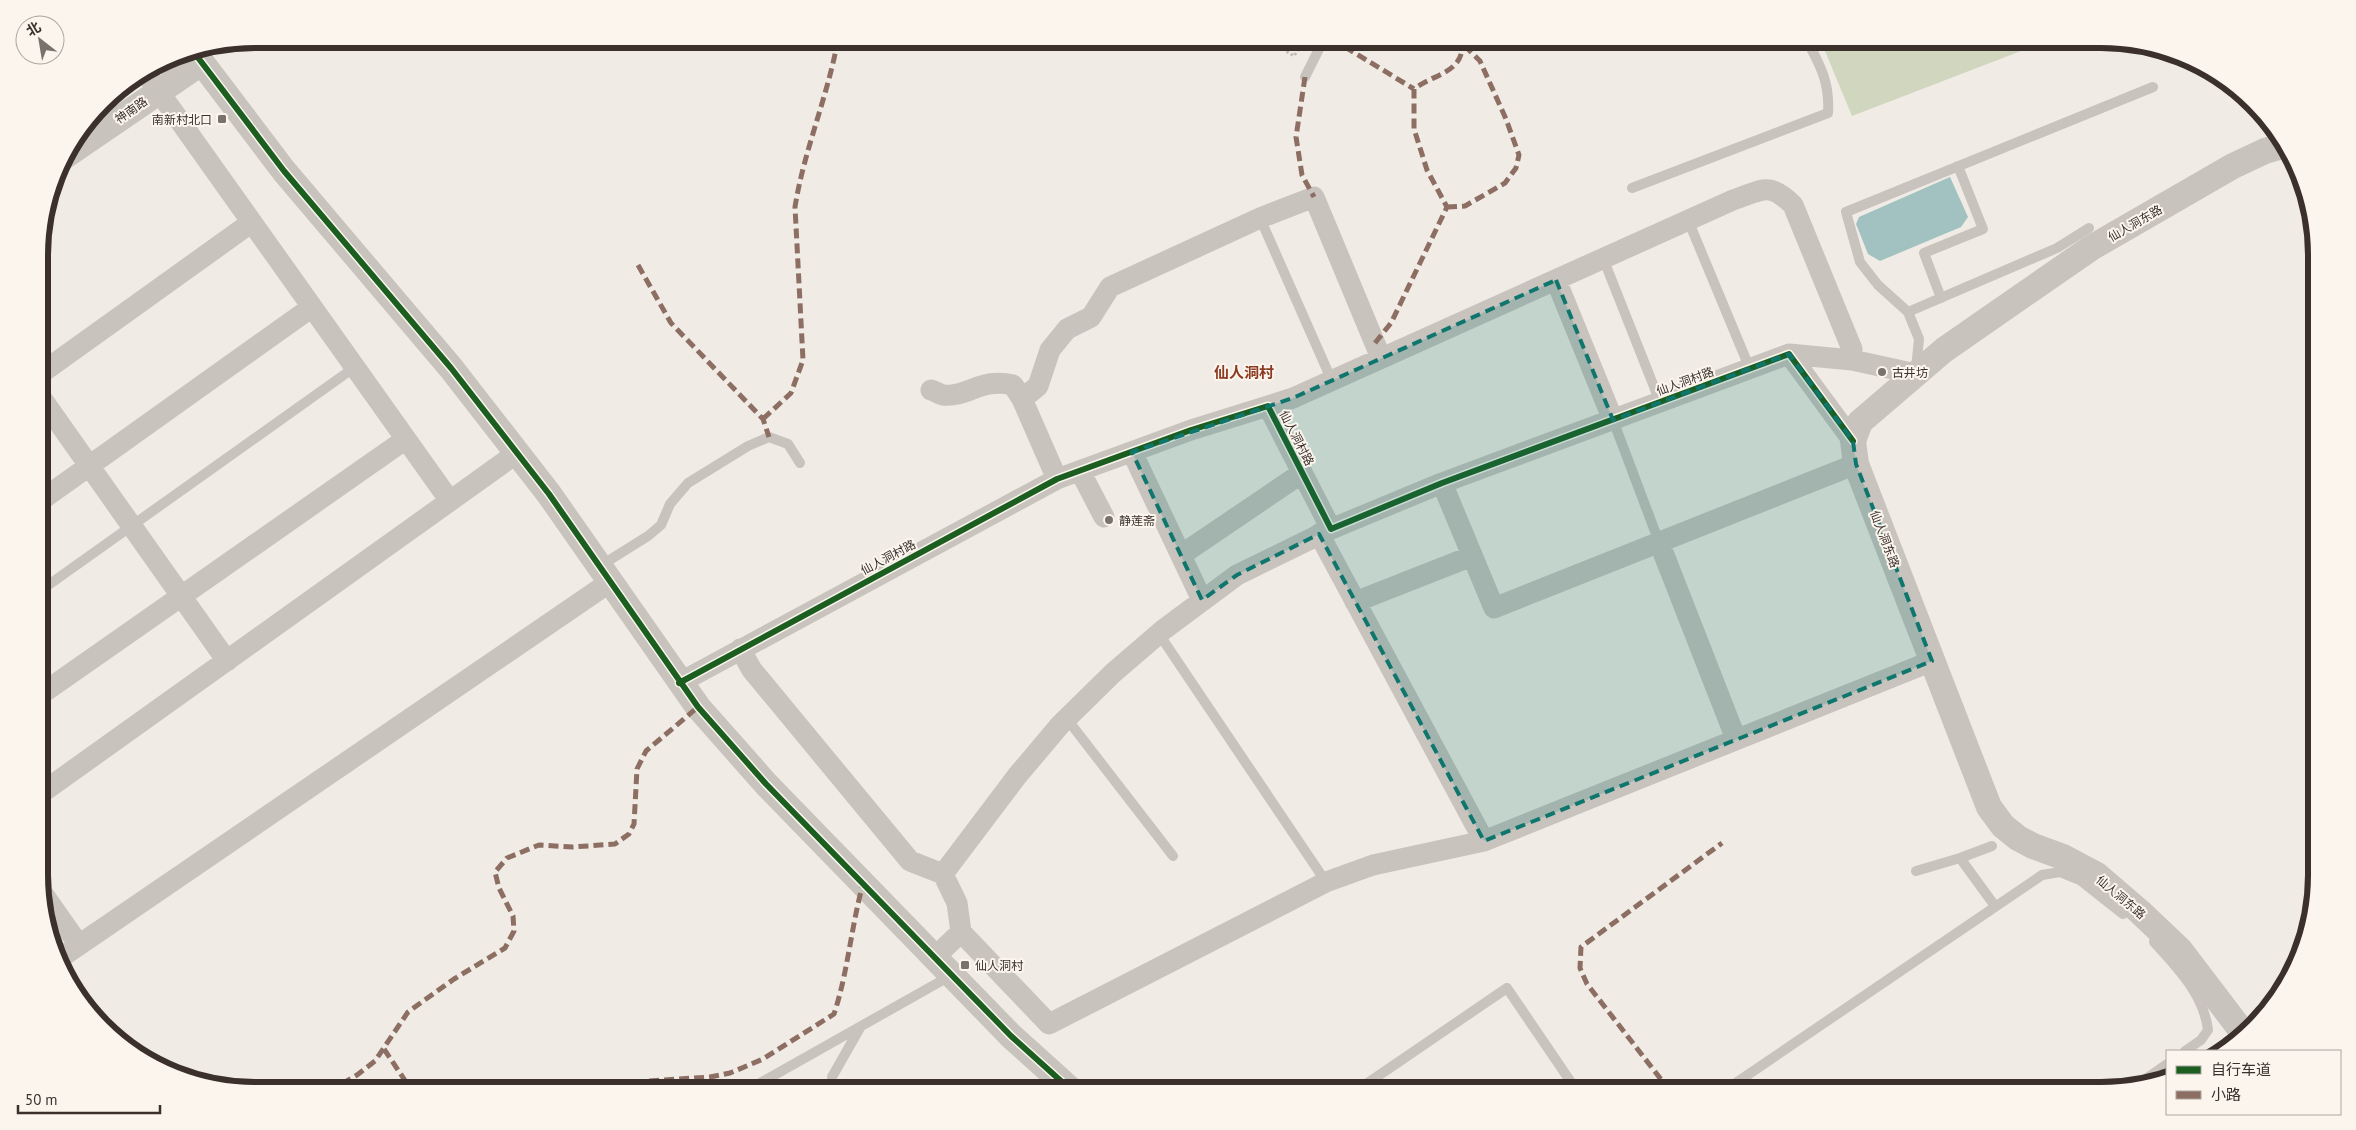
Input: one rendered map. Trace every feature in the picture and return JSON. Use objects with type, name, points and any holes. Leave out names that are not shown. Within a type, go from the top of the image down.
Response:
[{"type":"street","name":"神南路","points":[[80,143],[152,81],[197,57]]},
{"type":"street","points":[[197,57],[284,172],[451,368],[517,453],[605,574],[698,708],[766,784],[1011,1036],[1062,1082]]},
{"type":"street","points":[[152,81],[450,501]]},
{"type":"street","name":"仙人洞东路","points":[[2240,1029],[2180,950],[2140,912],[2097,875],[2063,857],[2033,846],[2003,826],[1989,806],[1854,452],[1860,422],[1944,350],[2091,248],[2233,166],[2279,147]]},
{"type":"street","points":[[1268,406],[1293,398],[1733,200],[1769,188],[1779,192],[1793,205],[1852,349],[1852,360]]},
{"type":"street","points":[[1022,400],[1038,386],[1050,350],[1067,329],[1091,317],[1110,287],[1260,218],[1314,197],[1382,358]]},
{"type":"street","points":[[48,368],[252,222]]},
{"type":"street","points":[[1556,280],[1613,420]]},
{"type":"street","points":[[48,495],[312,307]]},
{"type":"street","points":[[1789,354],[1852,360],[1916,374]]},
{"type":"street","points":[[1442,483],[1494,608],[1659,542],[1854,452],[1789,354]]},
{"type":"street","name":"仙人洞村路","points":[[679,683],[1057,479],[1268,406],[1302,473],[1325,531],[1442,483],[1789,354]]},
{"type":"street","points":[[931,390],[942,395],[962,392],[980,384],[1000,382],[1013,385],[1022,400],[1057,479]]},
{"type":"street","points":[[48,407],[227,660]]},
{"type":"street","points":[[48,689],[406,439]]},
{"type":"street","points":[[1132,452],[1202,600]]},
{"type":"street","points":[[48,788],[517,453]]},
{"type":"street","points":[[1080,471],[1104,518]]},
{"type":"street","points":[[1181,555],[1302,473]]},
{"type":"street","points":[[943,874],[1017,776],[1067,718],[1113,672],[1236,575],[1325,531],[1355,602],[1484,841]]},
{"type":"street","points":[[1659,542],[1736,739]]},
{"type":"street","points":[[1355,602],[1472,556]]},
{"type":"street","points":[[63,955],[605,574]]},
{"type":"street","points":[[740,649],[752,670],[910,860],[943,874],[957,903],[960,932],[944,965]]},
{"type":"street","points":[[960,932],[1049,1024],[1326,882],[1373,865],[1484,841],[1932,660]]},
{"type":"street","points":[[49,902],[79,945]]},
{"type":"lane","points":[[1305,78],[1320,48]]},
{"type":"lane","points":[[1632,188],[1828,113],[1829,97],[1824,73],[1811,48]]},
{"type":"lane","points":[[1916,374],[1919,339],[1908,312],[1878,285],[1860,262],[1846,212],[2153,87]]},
{"type":"lane","points":[[1941,298],[1924,253],[1983,229],[1958,166]]},
{"type":"lane","points":[[1260,218],[1332,380]]},
{"type":"lane","points":[[1688,220],[1750,369]]},
{"type":"lane","points":[[1908,312],[2057,248],[2089,228]]},
{"type":"lane","points":[[1603,258],[1660,402]]},
{"type":"lane","points":[[48,585],[355,367]]},
{"type":"lane","points":[[1613,420],[1659,542]]},
{"type":"lane","points":[[605,574],[660,525],[670,504],[688,483],[748,446],[769,437],[788,444],[800,462]]},
{"type":"lane","points":[[1159,634],[1326,882]]},
{"type":"lane","points":[[1067,718],[1173,856]]},
{"type":"lane","points":[[1916,871],[1992,846]]},
{"type":"lane","points":[[1960,858],[1995,906]]},
{"type":"lane","points":[[1737,1082],[2042,875],[2060,872],[2080,880],[2133,922]]},
{"type":"lane","points":[[2147,935],[2180,970],[2206,1018],[2208,1030],[2201,1040],[2186,1050]]},
{"type":"lane","points":[[762,1082],[861,1026],[944,965]]},
{"type":"lane","points":[[1369,1082],[1507,988],[1571,1082]]},
{"type":"lane","points":[[832,1082],[832,1077],[861,1026]]},
{"type":"lane","points":[[2148,1077],[2166,1065]]},
{"type":"path","points":[[1288,48],[1286,51],[1294,56],[1299,48]]},
{"type":"highlighted area","points":[[1556,280],[1613,420],[1789,354],[1853,441],[1856,464],[1932,661],[1484,841],[1319,534],[1237,575],[1202,600],[1132,452],[1293,398]]},
{"type":"green space","points":[[1824,48],[2029,48],[1852,116]]},
{"type":"water","points":[[1950,177],[1968,217],[1961,227],[1880,261],[1868,254],[1856,224],[1859,217]]},
{"type":"marked path","points":[[763,419],[791,393],[803,360],[795,207],[804,165],[836,48]]},
{"type":"marked path","points":[[1347,48],[1414,89]]},
{"type":"marked path","points":[[1375,343],[1391,323],[1447,207],[1427,170],[1414,129],[1414,89],[1454,66],[1459,59],[1462,48]]},
{"type":"marked path","points":[[1447,207],[1465,206],[1505,183],[1516,168],[1519,155],[1506,119],[1480,61],[1467,48]]},
{"type":"marked path","points":[[1305,77],[1296,137],[1302,175],[1314,197]]},
{"type":"marked path","points":[[638,265],[671,323],[763,419],[769,437]]},
{"type":"marked path","points":[[345,1082],[375,1061],[408,1012],[454,979],[505,948],[514,931],[513,916],[499,888],[495,872],[507,858],[539,845],[573,847],[615,844],[629,834],[634,824],[637,769],[646,751],[698,707]]},
{"type":"marked path","points":[[1663,1082],[1587,984],[1580,968],[1581,947],[1722,843]]},
{"type":"marked path","points":[[645,1082],[710,1077],[730,1073],[763,1059],[834,1014],[843,982],[863,884]]},
{"type":"marked path","points":[[384,1049],[406,1082]]},
{"type":"cycle path","points":[[197,56],[284,171],[451,368],[549,494],[698,707],[766,784],[1011,1036],[1062,1082]]},
{"type":"cycle path","points":[[679,683],[1057,479],[1191,430],[1268,406],[1331,529],[1442,483],[1789,354],[1853,441]]},
{"type":"place","name":"南新村北口","points":[[222,119]]},
{"type":"place","name":"古井坊","points":[[1882,372]]},
{"type":"place","name":"静莲斋","points":[[1109,520]]},
{"type":"place","name":"仙人洞村","points":[[965,965]]},
{"type":"district","name":"仙人洞村","points":[[1244,372]]}]
